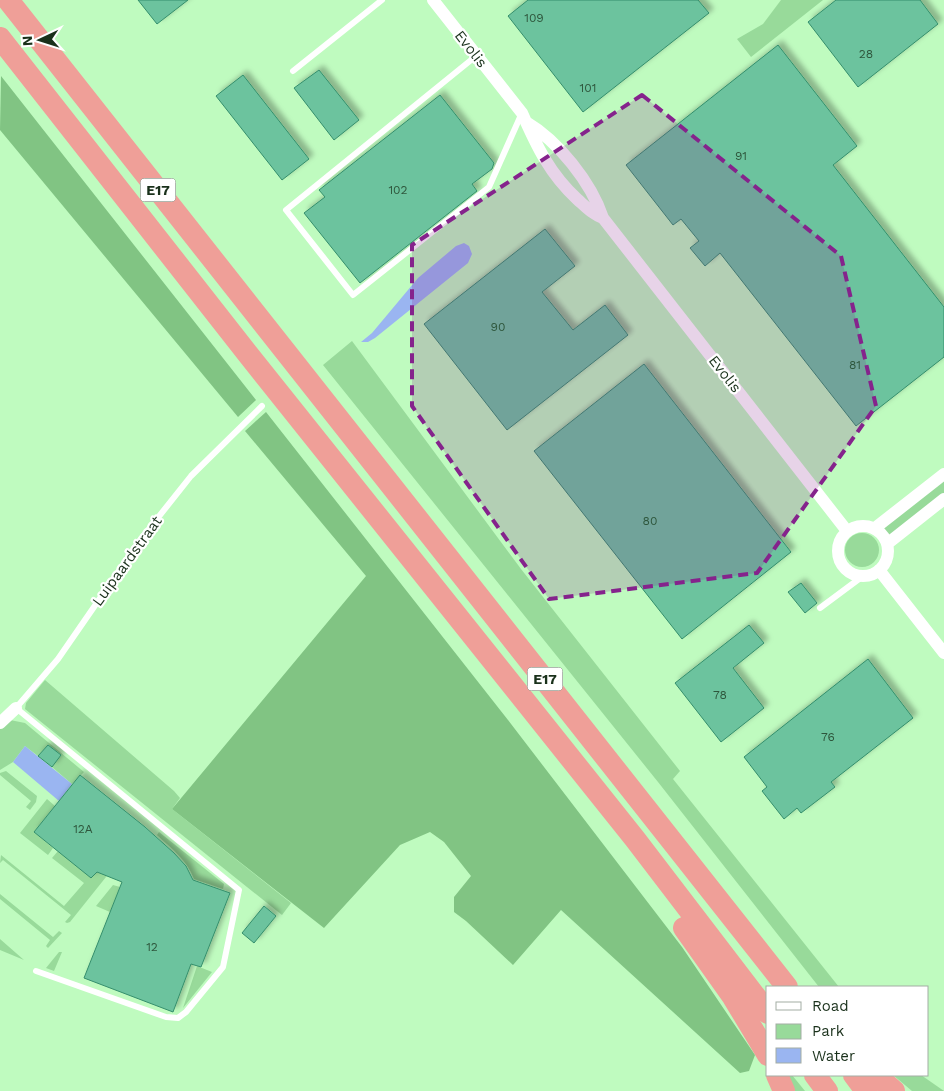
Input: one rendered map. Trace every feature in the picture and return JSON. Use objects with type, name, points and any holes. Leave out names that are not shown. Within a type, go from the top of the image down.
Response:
[{"type":"highway","name":"E17","points":[[8,0],[786,986]]},
{"type":"highway","name":"E17","points":[[0,38],[305,426],[635,839],[766,1010]]},
{"type":"highway","points":[[635,839],[676,916],[733,997],[766,1053]]},
{"type":"highway","points":[[759,950],[793,986]]},
{"type":"highway","points":[[777,1076],[784,1091]]},
{"type":"highway","points":[[815,1076],[827,1091]]},
{"type":"highway","points":[[855,1076],[866,1091]]},
{"type":"highway","points":[[877,1076],[894,1091]]},
{"type":"street","name":"Evolis","points":[[433,0],[524,118],[568,159],[582,178],[600,209],[602,218],[847,531]]},
{"type":"street","name":"Evolis","points":[[524,118],[529,132],[552,171],[567,189],[594,215],[602,218]]},
{"type":"street","points":[[875,528],[944,474]]},
{"type":"street","points":[[887,544],[944,500]]},
{"type":"street","points":[[863,525],[875,528],[882,534],[887,544],[888,554],[886,561],[879,570],[870,575],[856,575],[845,568],[839,557],[841,538],[847,531],[857,526],[863,525]]},
{"type":"street","points":[[879,570],[944,653]]},
{"type":"street","name":"Luipaardstraat","points":[[0,723],[16,708]]},
{"type":"lane","points":[[293,71],[382,0]]},
{"type":"lane","points":[[476,56],[286,210],[353,295],[489,187],[524,118]]},
{"type":"lane","name":"Luipaardstraat","points":[[16,708],[58,659],[141,540],[191,476],[262,406]]},
{"type":"lane","points":[[820,608],[863,576]]},
{"type":"lane","points":[[16,708],[238,890],[223,967],[186,1012],[178,1018],[166,1017],[36,971]]},
{"type":"highlighted area","points":[[642,95],[841,256],[876,406],[757,573],[549,599],[412,406],[412,245]]},
{"type":"green space","points":[[781,0],[823,0],[751,57],[737,39],[763,24]]},
{"type":"green space","points":[[1,76],[256,400],[238,417],[0,130]]},
{"type":"green space","points":[[352,341],[521,569],[680,771],[673,779],[838,986],[818,986],[658,782],[323,365]]},
{"type":"green space","points":[[266,412],[508,720],[682,947],[755,1055],[749,1071],[740,1073],[561,910],[513,965],[454,912],[454,897],[471,876],[444,842],[430,832],[400,845],[324,928],[172,809],[366,576],[245,431]]},
{"type":"green space","points":[[944,480],[944,494],[889,537],[882,528]]},
{"type":"green space","points":[[862,533],[869,534],[874,538],[878,543],[878,557],[874,562],[869,566],[862,567],[855,566],[850,562],[846,557],[845,550],[846,543],[850,538],[855,534]]},
{"type":"green space","points":[[45,680],[174,791],[180,798],[172,809],[291,903],[282,915],[25,709],[26,703]]},
{"type":"green space","points":[[10,720],[25,723],[84,772],[72,784],[52,767],[60,755],[48,745],[38,756],[25,746],[13,762],[0,770],[0,728]]},
{"type":"green space","points":[[6,771],[37,796],[36,802],[30,810],[26,807],[31,801],[0,775],[0,773]]},
{"type":"green space","points":[[47,799],[55,806],[34,832],[53,848],[48,855],[20,833]]},
{"type":"green space","points":[[159,832],[224,884],[223,889],[194,879],[183,860],[157,835]]},
{"type":"green space","points":[[58,851],[91,878],[110,855],[118,862],[70,922],[67,923],[65,922],[71,915],[3,860],[0,863],[1,855],[64,906],[84,883],[52,858]]},
{"type":"green space","points":[[113,885],[120,887],[110,912],[96,906]]},
{"type":"green space","points":[[0,894],[53,937],[59,931],[62,933],[48,948],[46,946],[50,940],[0,899]]},
{"type":"green space","points":[[0,939],[24,960],[0,950]]},
{"type":"green space","points":[[59,952],[62,952],[54,971],[46,968]]},
{"type":"green space","points":[[197,966],[212,972],[183,1008]]},
{"type":"green space","points":[[786,1076],[793,1076],[805,1091],[793,1091]]},
{"type":"green space","points":[[894,1076],[922,1076],[944,1091],[912,1091]]},
{"type":"water","points":[[464,243],[469,246],[472,254],[468,263],[375,338],[368,342],[361,342],[372,333],[418,278],[456,246]]},
{"type":"water","points":[[25,746],[72,784],[59,801],[13,762]]},
{"type":"building","points":[[138,0],[188,0],[157,24]]},
{"type":"building","points":[[528,0],[698,0],[709,13],[583,112],[508,16]]},
{"type":"building","points":[[836,0],[920,0],[938,24],[858,87],[808,22]]},
{"type":"building","points":[[778,45],[857,146],[833,165],[944,307],[944,357],[856,426],[720,253],[705,266],[690,248],[699,241],[681,219],[673,225],[626,165]]},
{"type":"building","points":[[319,70],[359,120],[334,140],[294,88]]},
{"type":"building","points":[[243,75],[309,159],[282,180],[216,96]]},
{"type":"building","points":[[440,95],[494,163],[492,169],[472,184],[477,191],[360,283],[304,213],[325,197],[319,190]]},
{"type":"building","points":[[545,229],[575,266],[542,292],[573,330],[605,305],[628,335],[507,430],[424,324]]},
{"type":"building","points":[[644,364],[791,552],[682,639],[534,451]]},
{"type":"building","points":[[801,583],[817,603],[805,613],[788,592]]},
{"type":"building","points":[[749,625],[764,643],[733,668],[764,708],[721,742],[675,683]]},
{"type":"building","points":[[868,659],[913,718],[831,782],[835,787],[801,813],[797,808],[784,819],[762,791],[767,787],[744,757]]},
{"type":"building","points":[[48,745],[61,755],[52,767],[38,756]]},
{"type":"building","points":[[80,775],[174,853],[186,866],[193,880],[230,893],[201,967],[191,964],[173,1012],[84,978],[122,882],[97,872],[91,878],[34,832]]},
{"type":"building","points":[[264,906],[276,916],[254,943],[242,933]]}]
